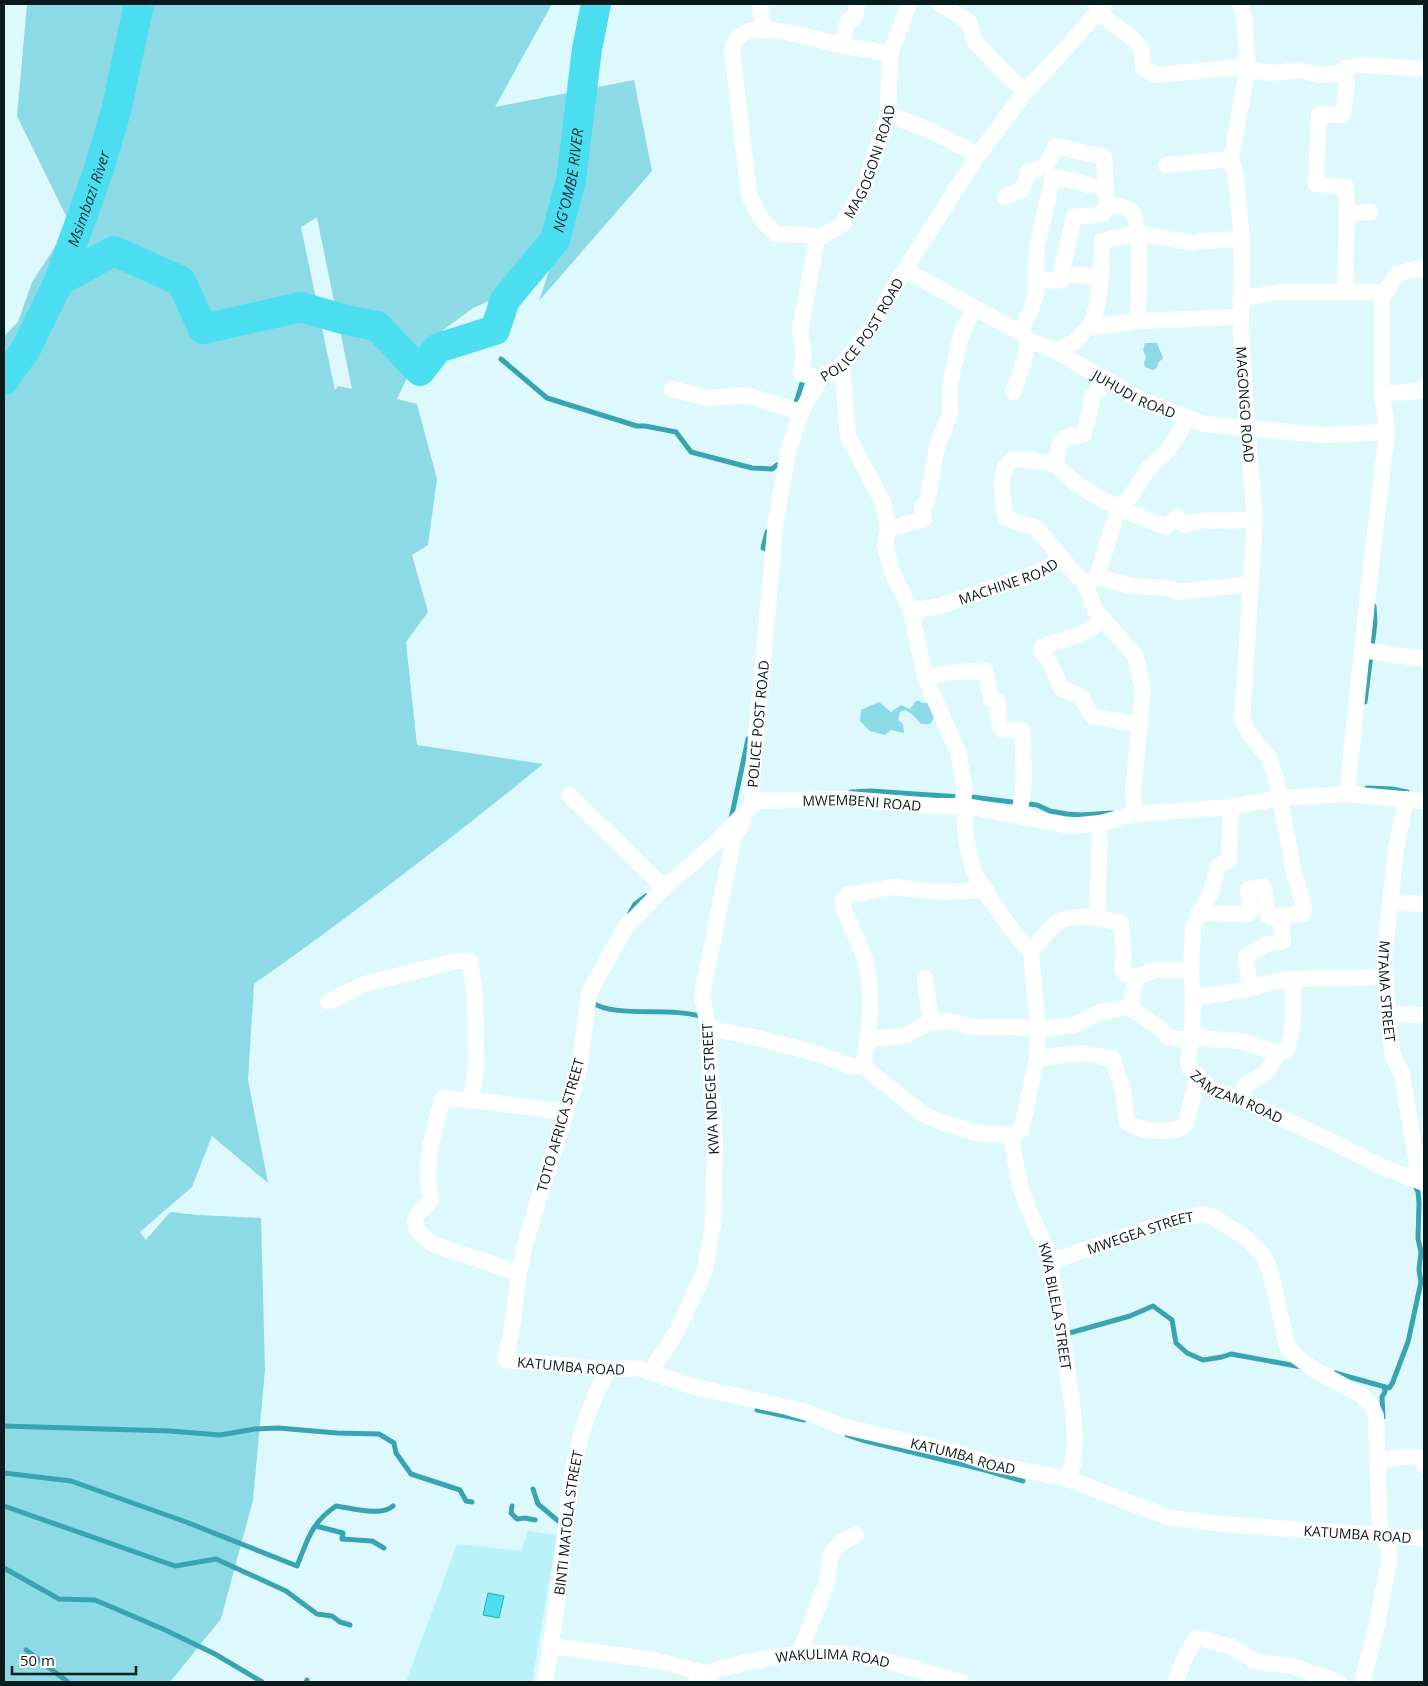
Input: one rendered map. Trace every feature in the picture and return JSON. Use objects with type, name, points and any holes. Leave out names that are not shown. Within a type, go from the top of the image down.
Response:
[{"type":"street","points":[[760,4],[764,30]]},
{"type":"street","points":[[842,46],[848,21],[855,17],[857,4]]},
{"type":"street","name":"MAGOGONI ROAD","points":[[817,239],[843,224],[864,187],[888,114],[890,56],[909,4]]},
{"type":"street","points":[[940,4],[969,22],[974,41],[1013,81],[1026,91]]},
{"type":"street","name":"MAGONGO ROAD","points":[[1240,4],[1244,17],[1248,66],[1231,159],[1236,177],[1242,239],[1240,317],[1255,520],[1242,719],[1249,733],[1269,758],[1276,778],[1294,872],[1304,906],[1303,914],[1280,916]]},
{"type":"street","points":[[1100,5],[1104,17],[1132,38],[1142,50],[1143,68],[1157,75],[1248,66],[1254,71],[1276,73],[1298,70],[1320,75],[1344,72]]},
{"type":"street","name":"POLICE POST ROAD","points":[[756,801],[751,793],[776,520],[788,452],[801,412],[820,378],[842,365],[871,328],[978,155],[1026,91],[1078,35],[1100,5]]},
{"type":"street","points":[[820,378],[801,374],[804,354],[800,331],[817,239],[811,235],[776,234],[762,220],[750,195],[732,50],[739,36],[747,32],[764,30],[801,34],[817,40],[878,51],[890,56]]},
{"type":"street","points":[[1345,292],[1346,187],[1316,184],[1319,114],[1343,115],[1347,84],[1344,68],[1360,65],[1424,69]]},
{"type":"street","points":[[888,114],[935,133],[978,155]]},
{"type":"street","points":[[1004,198],[1022,190],[1029,171],[1037,170],[1048,162],[1055,146],[1104,157],[1107,205],[1103,214],[1074,217],[1061,280],[1056,282],[1035,277]]},
{"type":"street","points":[[1166,164],[1231,159]]},
{"type":"street","points":[[1013,392],[1025,358],[1025,337],[1037,290],[1035,277],[1037,246],[1053,177],[1067,177],[1081,184],[1105,187]]},
{"type":"street","points":[[1107,205],[1128,208],[1133,213],[1139,233],[1138,321]]},
{"type":"street","points":[[1347,214],[1370,212]]},
{"type":"street","points":[[1056,351],[1075,342],[1091,324],[1095,316],[1101,277],[1102,241],[1139,233],[1194,243],[1242,239]]},
{"type":"street","points":[[1240,298],[1282,292],[1382,293],[1386,292],[1397,274],[1424,269]]},
{"type":"street","name":"JUHUDI ROAD","points":[[906,272],[1025,337],[1056,351],[1141,400],[1204,424],[1323,435],[1387,432]]},
{"type":"street","points":[[1061,274],[1101,277]]},
{"type":"street","points":[[1347,794],[1387,432],[1382,394],[1382,293]]},
{"type":"street","points":[[888,529],[924,519],[922,507],[927,502],[937,446],[950,414],[950,384],[962,332],[974,308]]},
{"type":"street","points":[[1091,324],[1095,327],[1138,321],[1240,317]]},
{"type":"street","points":[[708,1028],[754,1037],[812,1052],[850,1066],[863,1066],[923,1114],[941,1122],[977,1133],[1011,1135],[1021,1132],[1037,1058],[1038,1029],[1031,951],[1020,940],[972,866],[965,824],[968,806],[963,798],[965,791],[958,752],[926,678],[911,611],[891,569],[884,545],[888,529],[883,502],[848,437],[842,365]]},
{"type":"street","points":[[1056,465],[1058,449],[1063,440],[1068,437],[1084,434],[1093,396],[1098,392],[1102,378]]},
{"type":"street","points":[[672,389],[706,398],[746,395],[801,412]]},
{"type":"street","points":[[1382,394],[1420,391],[1424,389]]},
{"type":"street","points":[[1186,418],[1180,432],[1168,450],[1148,470],[1131,496],[1118,509],[1091,580],[1132,586],[1169,588],[1176,592],[1251,584]]},
{"type":"street","points":[[1061,558],[1036,528],[1006,518],[1002,499],[1003,469],[1009,462],[1018,459],[1056,465],[1065,475],[1118,509],[1166,527],[1177,517],[1184,525],[1198,521],[1255,520]]},
{"type":"street","name":"MACHINE ROAD","points":[[911,611],[936,607],[1040,572],[1061,558],[1091,580],[1095,610],[1135,656],[1143,689],[1133,791],[1136,814]]},
{"type":"street","points":[[1104,620],[1080,635],[1043,646],[1041,650],[1050,663],[1061,688],[1081,697],[1092,716],[1140,725]]},
{"type":"street","points":[[1362,650],[1424,659]]},
{"type":"street","points":[[926,678],[954,672],[985,671],[991,699],[998,702],[999,726],[1003,730],[1022,730],[1024,784],[1022,804],[1018,816]]},
{"type":"street","name":"MWEMBENI ROAD","points":[[756,801],[848,799],[931,806],[968,806],[1070,826],[1100,823],[1136,814],[1231,807],[1279,798],[1347,794],[1424,801]]},
{"type":"street","points":[[569,795],[665,887]]},
{"type":"street","name":"MTAMA STREET","points":[[1406,799],[1396,849],[1384,959],[1393,1056],[1402,1075],[1422,1182]]},
{"type":"street","name":"TOTO AFRICA STREET","points":[[505,1360],[512,1329],[519,1272],[526,1240],[579,1070],[589,993],[625,928],[665,887],[710,849],[756,801]]},
{"type":"street","name":"KWA NDEGE STREET","points":[[650,1372],[676,1333],[705,1270],[713,1224],[715,1144],[708,1028],[702,994],[734,836],[756,801]]},
{"type":"street","name":"ZAMZAM ROAD","points":[[1231,807],[1229,860],[1218,866],[1210,895],[1199,913],[1193,928],[1191,970],[1193,998],[1192,1038],[1188,1062],[1190,1069],[1216,1091],[1241,1099],[1380,1166],[1422,1182]]},
{"type":"street","points":[[1097,918],[1100,823]]},
{"type":"street","points":[[863,1066],[868,1039],[869,988],[863,955],[842,901],[848,895],[894,887],[939,892],[986,890]]},
{"type":"street","points":[[1199,913],[1247,914],[1250,912],[1248,889],[1264,887],[1267,914],[1271,917],[1280,916],[1283,941],[1264,945],[1246,957],[1250,989]]},
{"type":"street","points":[[1391,902],[1424,904]]},
{"type":"street","points":[[1031,951],[1057,923],[1069,918],[1097,918],[1121,923],[1124,953],[1122,970],[1125,974],[1136,977],[1155,970],[1191,970]]},
{"type":"street","points":[[328,1002],[364,984],[458,961],[470,961],[475,996],[476,1069],[471,1100]]},
{"type":"street","points":[[1128,1007],[1136,977]]},
{"type":"street","points":[[925,978],[931,1023]]},
{"type":"street","points":[[1193,998],[1250,989],[1271,982],[1293,979],[1386,978]]},
{"type":"street","points":[[868,1039],[905,1036],[931,1023],[950,1021],[971,1027],[1038,1029],[1077,1024],[1101,1012],[1128,1007],[1148,1018],[1168,1037],[1242,1041],[1278,1052],[1286,1051],[1292,1031],[1293,979]]},
{"type":"street","points":[[1388,1014],[1424,1015]]},
{"type":"street","points":[[1241,1099],[1245,1085],[1267,1073],[1278,1052]]},
{"type":"street","points":[[1037,1058],[1084,1053],[1113,1059],[1123,1091],[1127,1122],[1132,1126],[1154,1130],[1172,1131],[1182,1128],[1186,1123],[1198,1075]]},
{"type":"street","points":[[519,1272],[435,1245],[418,1231],[416,1216],[431,1200],[428,1176],[430,1152],[443,1098],[566,1112]]},
{"type":"street","name":"KWA BILELA STREET","points":[[1011,1135],[1018,1178],[1025,1201],[1046,1248],[1050,1262],[1067,1365],[1074,1428],[1072,1464],[1066,1479]]},
{"type":"street","name":"MWEGEA STREET","points":[[1050,1262],[1193,1214],[1208,1215],[1248,1240],[1265,1258],[1272,1278],[1287,1346],[1297,1357],[1315,1370],[1363,1396],[1372,1407],[1376,1416],[1380,1535]]},
{"type":"street","name":"KATUMBA ROAD","points":[[505,1360],[608,1369],[640,1369],[695,1387],[787,1407],[811,1414],[840,1426],[959,1453],[992,1464],[1066,1479],[1170,1518],[1234,1525],[1424,1538]]},
{"type":"street","name":"BINTI MATOLA STREET","points":[[545,1682],[573,1464],[587,1413],[608,1369]]},
{"type":"street","points":[[1377,1462],[1397,1457],[1417,1457],[1423,1459],[1424,1466]]},
{"type":"street","points":[[799,1654],[827,1582],[830,1556],[840,1543],[856,1535]]},
{"type":"street","points":[[1362,1682],[1384,1595],[1389,1561],[1388,1545],[1380,1535]]},
{"type":"street","points":[[1176,1682],[1187,1654],[1196,1638],[1232,1647],[1254,1661],[1291,1666],[1338,1682]]},
{"type":"street","name":"WAKULIMA ROAD","points":[[550,1646],[654,1660],[701,1678],[769,1657],[828,1653],[872,1659],[960,1682]]},
{"type":"shaded area","points":[[27,4],[552,4],[495,107],[634,80],[652,171],[539,301],[555,252],[533,282],[473,308],[423,345],[397,399],[417,404],[437,479],[428,545],[412,555],[428,612],[406,642],[417,745],[543,764],[400,877],[254,984],[248,1080],[268,1183],[212,1136],[192,1187],[140,1232],[146,1240],[170,1212],[261,1218],[265,1370],[253,1500],[221,1619],[170,1682],[4,1682],[4,336],[18,322],[32,282],[69,222],[17,116]],"holes":[[[317,218],[352,389],[338,386],[335,390],[301,227]]]},
{"type":"shaded area","points":[[1145,343],[1157,343],[1163,358],[1158,363],[1157,368],[1153,370],[1145,367],[1146,357],[1143,350]]},
{"type":"shaded area","points":[[916,701],[930,703],[935,708],[934,718],[930,724],[921,724],[913,715],[905,710],[900,712],[898,720],[903,724],[904,733],[891,730],[885,735],[870,731],[860,721],[861,710],[879,702],[891,712],[901,705],[910,709]]},
{"type":"shaded area","points":[[528,1531],[557,1535],[532,1682],[406,1682],[457,1544],[521,1551]]},
{"type":"shaded area","points":[[488,1593],[504,1596],[499,1618],[483,1615]]},
{"type":"waterway","name":"Msimbazi River","points":[[4,380],[27,347],[59,281],[98,172],[116,111],[139,4]]},
{"type":"waterway","name":"NG'OMBE RIVER","points":[[59,281],[114,251],[181,281],[203,329],[301,307],[346,320],[377,326],[420,371],[438,348],[495,330],[505,300],[555,240],[571,180],[587,49],[596,4]]},
{"type":"waterway","points":[[501,359],[547,398],[637,426],[676,432],[691,452],[752,468],[772,469],[777,465]]},
{"type":"waterway","points":[[795,406],[803,380]]},
{"type":"waterway","points":[[767,532],[763,548],[770,551]]},
{"type":"waterway","points":[[1365,702],[1375,623],[1374,606]]},
{"type":"waterway","points":[[731,819],[748,739]]},
{"type":"waterway","points":[[1367,788],[1407,792]]},
{"type":"waterway","points":[[851,792],[871,791],[960,797]]},
{"type":"waterway","points":[[972,797],[1037,805],[1050,811],[1067,814],[1112,813]]},
{"type":"waterway","points":[[630,913],[635,904],[646,896]]},
{"type":"waterway","points":[[591,1002],[615,1010],[676,1012],[703,1017]]},
{"type":"waterway","points":[[1335,1373],[1389,1388],[1392,1384],[1408,1342],[1421,1282],[1419,1270],[1421,1252],[1418,1239],[1419,1203],[1418,1192],[1414,1183]]},
{"type":"waterway","points":[[1066,1334],[1130,1316],[1153,1306],[1172,1320],[1176,1343],[1187,1353],[1203,1360],[1231,1354],[1302,1367]]},
{"type":"waterway","points":[[1383,1417],[1382,1397],[1385,1392],[1384,1387]]},
{"type":"waterway","points":[[757,1410],[804,1420]]},
{"type":"waterway","points":[[4,1426],[170,1431],[220,1435],[255,1429],[278,1428],[379,1434],[394,1443],[396,1453],[411,1474],[460,1490],[466,1501],[472,1502]]},
{"type":"waterway","points":[[847,1435],[1023,1481]]},
{"type":"waterway","points":[[4,1473],[71,1481],[186,1522],[297,1566],[311,1532],[321,1519],[336,1506],[374,1511],[382,1511],[393,1506]]},
{"type":"waterway","points":[[533,1489],[538,1504],[563,1525]]},
{"type":"waterway","points":[[4,1506],[175,1566],[216,1559],[286,1591],[317,1614],[332,1616],[340,1622],[350,1625]]},
{"type":"waterway","points":[[512,1506],[511,1513],[517,1519],[535,1520]]},
{"type":"waterway","points":[[314,1528],[316,1526],[343,1533],[342,1539],[372,1541],[384,1548]]},
{"type":"waterway","points":[[4,1568],[59,1599],[95,1600],[163,1629],[215,1654],[262,1682]]},
{"type":"waterway","points":[[26,1650],[68,1682]]}]
